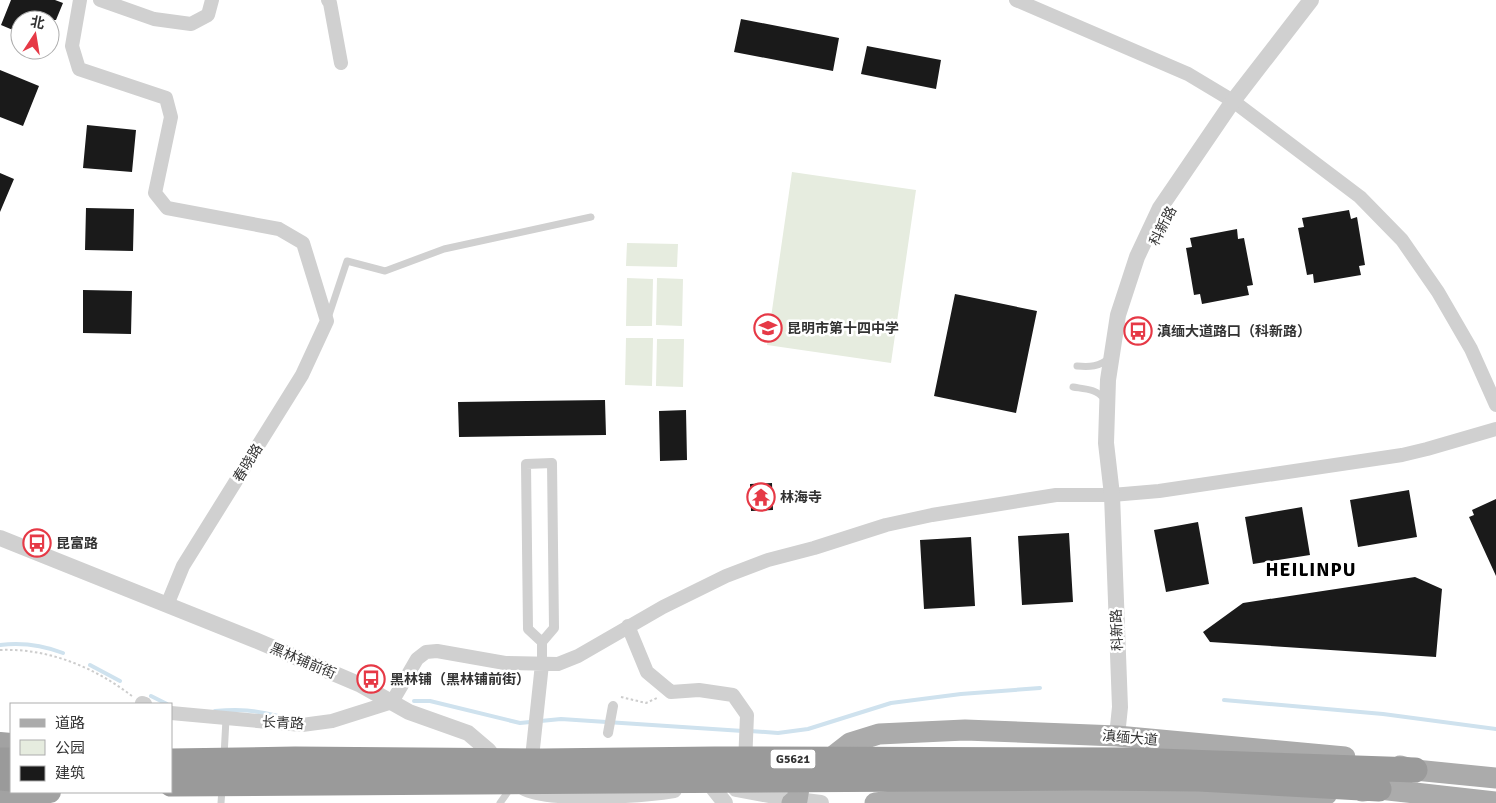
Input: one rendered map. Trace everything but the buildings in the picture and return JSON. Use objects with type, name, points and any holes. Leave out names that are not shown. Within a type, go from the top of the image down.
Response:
[{"type":"highway","name":"G5621","points":[[172,767],[296,759],[542,761],[714,759],[1121,760],[1415,770]]},
{"type":"highway","name":"G5621","points":[[172,767],[1199,779],[1379,789]]},
{"type":"highway","points":[[0,794],[25,793]]},
{"type":"main road","name":"滇缅大道","points":[[796,795],[850,743],[879,734],[965,730],[1117,736],[1332,755],[1384,762],[1415,770],[1496,778]]},
{"type":"main road","points":[[875,803],[940,796],[1006,793],[1066,800],[1210,796],[1284,799],[1379,789],[1496,802]]},
{"type":"street","points":[[80,0],[72,46],[79,68],[166,98],[171,118],[155,193],[167,208],[279,229],[303,243],[327,321]]},
{"type":"street","points":[[100,0],[154,19],[190,24],[208,15],[212,0]]},
{"type":"street","points":[[328,0],[342,63]]},
{"type":"street","points":[[1016,0],[1188,74],[1236,104],[1360,197],[1402,240],[1443,300],[1470,350],[1496,405]]},
{"type":"street","name":"科新路","points":[[1117,736],[1120,707],[1112,495],[1106,443],[1108,380],[1118,315],[1137,257],[1160,208],[1310,0]]},
{"type":"street","name":"科新路","points":[[1112,495],[1118,381],[1128,317],[1146,261],[1168,212],[1236,104],[1323,0]]},
{"type":"street","name":"春晓路","points":[[167,605],[183,566],[302,375],[327,321]]},
{"type":"street","points":[[392,702],[418,659],[426,652],[436,651],[505,663],[558,664],[578,656],[628,626],[726,576],[768,560],[814,548],[886,525],[1056,495],[1112,495],[1159,491],[1402,455],[1496,429]]},
{"type":"street","points":[[542,642],[528,629],[526,464],[552,464],[554,628],[542,642],[542,664],[533,742],[522,786],[550,795],[651,794],[701,784],[746,785],[796,795],[821,803]]},
{"type":"street","name":"黑林铺前街","points":[[0,538],[352,682],[409,712],[468,733],[488,750],[522,786]]},
{"type":"street","points":[[628,626],[647,672],[671,692],[699,690],[733,695],[747,715],[745,743],[746,785]]},
{"type":"street","name":"长青路","points":[[172,713],[302,725],[332,721],[392,702]]},
{"type":"street","points":[[608,734],[613,706]]},
{"type":"street","points":[[710,784],[796,795]]},
{"type":"street","points":[[710,784],[724,803]]},
{"type":"street","points":[[710,784],[757,800],[759,803]]},
{"type":"lane","points":[[327,321],[347,261],[385,271],[444,250],[591,218]]},
{"type":"lane","points":[[1077,366],[1101,364],[1110,357],[1112,351]]},
{"type":"lane","points":[[1073,387],[1098,393],[1107,405]]},
{"type":"lane","points":[[223,766],[226,719]]},
{"type":"lane","points":[[222,803],[223,775]]},
{"type":"lane","points":[[500,803],[522,786]]},
{"type":"path","points":[[0,650],[17,649],[37,652],[70,661],[118,686],[143,703]]},
{"type":"path","points":[[613,706],[616,696],[646,703],[671,692]]},
{"type":"green space","points":[[792,172],[916,190],[891,363],[767,345]]},
{"type":"green space","points":[[627,243],[678,244],[677,267],[626,266]]},
{"type":"green space","points":[[627,278],[653,279],[652,326],[626,326]]},
{"type":"green space","points":[[657,278],[683,279],[682,326],[656,325]]},
{"type":"green space","points":[[626,338],[653,338],[652,386],[625,385]]},
{"type":"green space","points":[[657,339],[684,339],[683,387],[656,386]]},
{"type":"waterway","points":[[0,645],[32,645],[63,653]]},
{"type":"waterway","points":[[90,665],[120,681]]},
{"type":"waterway","points":[[750,731],[778,733],[808,729],[891,703],[961,694],[1040,688]]},
{"type":"waterway","points":[[151,696],[165,703]]},
{"type":"waterway","points":[[1224,700],[1383,714],[1496,729]]},
{"type":"waterway","points":[[414,701],[430,701],[520,723],[561,719],[743,731]]},
{"type":"waterway","points":[[215,711],[247,710],[278,716]]},
{"type":"place","name":"昆明市第十四中学","points":[[768,328]]},
{"type":"place","name":"滇缅大道路口（科新路）","points":[[1138,331]]},
{"type":"place","name":"林海寺","points":[[761,497]]},
{"type":"place","name":"昆富路","points":[[37,543]]},
{"type":"place","name":"黑林铺（黑林铺前街）","points":[[371,679]]},
{"type":"district","name":"HEILINPU","points":[[1311,570]]}]
